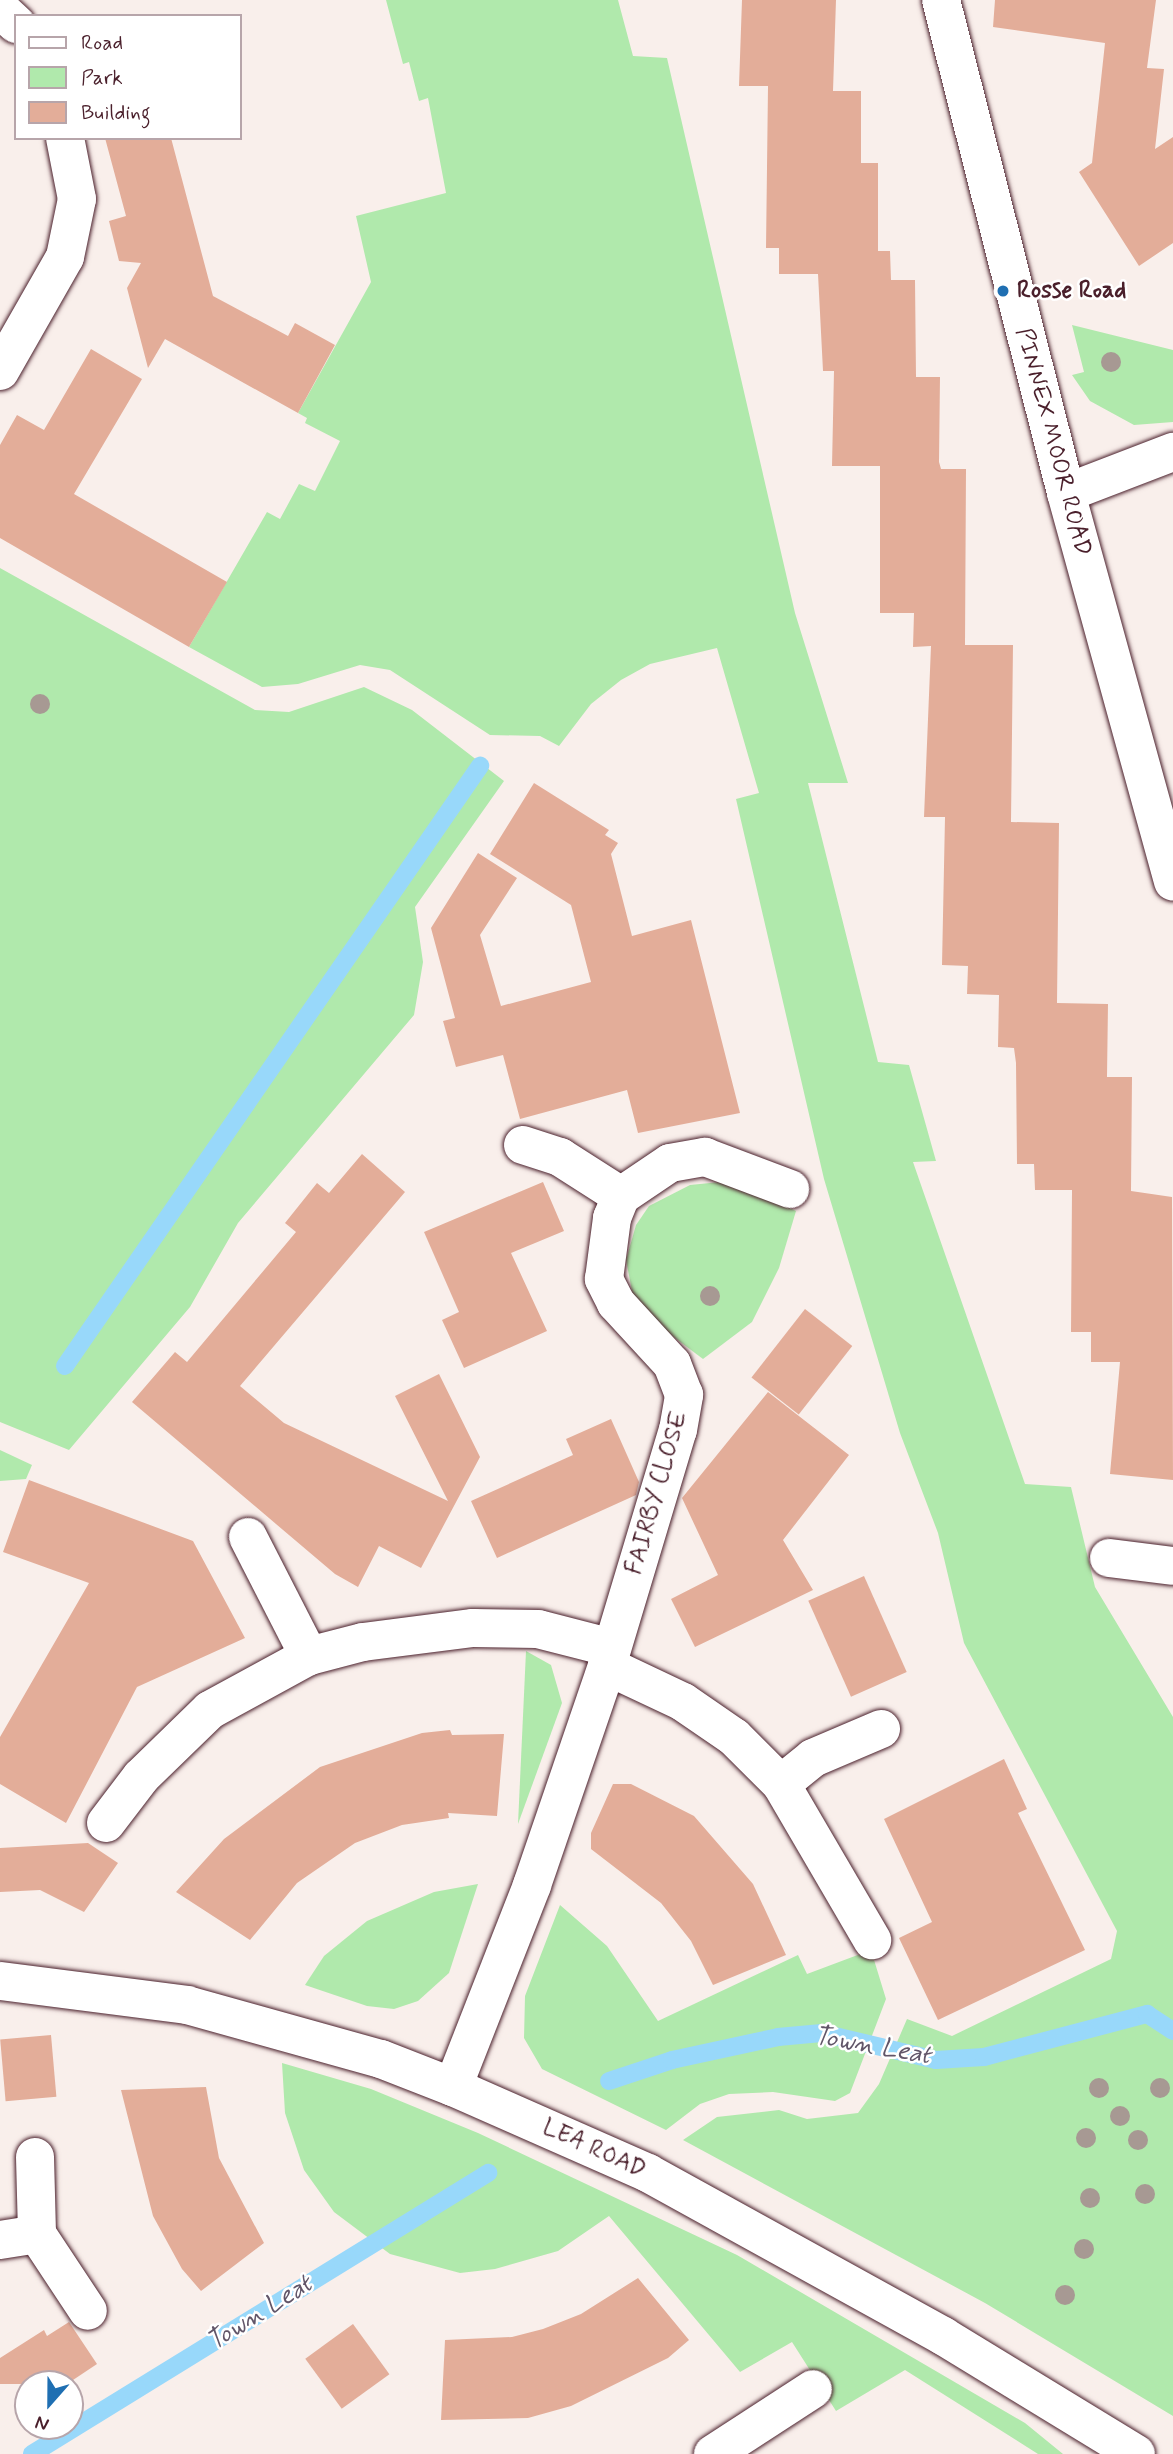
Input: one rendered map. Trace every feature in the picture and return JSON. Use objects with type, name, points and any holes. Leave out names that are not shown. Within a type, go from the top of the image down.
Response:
[{"type":"street","name":"PINNEX MOOR ROAD","points":[[941,0],[1066,493],[1173,882]]},
{"type":"street","points":[[0,9],[14,22]]},
{"type":"street","points":[[0,371],[65,257],[77,200],[65,140]]},
{"type":"street","points":[[1066,493],[1173,452]]},
{"type":"street","points":[[523,1146],[560,1157],[621,1196],[670,1163],[705,1157],[790,1189]]},
{"type":"street","name":"FAIRBY CLOSE","points":[[453,2087],[532,1885],[609,1657],[684,1395],[672,1364],[616,1303],[604,1279],[604,1251],[621,1196]]},
{"type":"street","points":[[248,1537],[309,1656]]},
{"type":"street","points":[[1109,1558],[1173,1566]]},
{"type":"street","points":[[106,1823],[141,1777],[210,1710],[309,1656],[363,1642],[473,1628],[538,1629],[609,1657],[734,1737],[781,1784],[872,1940]]},
{"type":"street","points":[[781,1784],[814,1758],[881,1729]]},
{"type":"street","name":"LEA ROAD","points":[[0,1980],[187,2005],[381,2059],[453,2087],[660,2179],[943,2336],[1136,2454]]},
{"type":"street","points":[[35,2157],[37,2234],[88,2311]]},
{"type":"street","points":[[0,2240],[37,2234]]},
{"type":"street","points":[[713,2454],[813,2389]]},
{"type":"green space","points":[[386,0],[618,0],[633,56],[667,58],[795,613],[848,783],[808,783],[878,1062],[909,1065],[936,1161],[913,1162],[1025,1484],[1071,1487],[1095,1587],[1173,1717],[1173,2416],[985,2303],[683,2140],[717,2117],[779,2110],[807,2119],[858,2113],[879,2084],[907,2019],[952,2036],[1111,1959],[1117,1931],[964,1643],[938,1533],[900,1433],[824,1179],[736,799],[759,793],[717,648],[650,664],[621,680],[591,704],[559,746],[540,736],[490,735],[390,670],[360,665],[298,684],[262,687],[189,647],[267,512],[280,519],[299,484],[315,491],[340,441],[305,423],[307,418],[298,413],[371,282],[356,216],[446,193],[428,98],[419,101],[409,62],[403,64]]},
{"type":"green space","points":[[1072,325],[1173,350],[1173,422],[1134,425],[1090,401],[1072,375],[1084,372]]},
{"type":"green space","points":[[0,568],[255,710],[289,712],[364,687],[412,710],[504,781],[415,907],[423,962],[414,1015],[238,1223],[190,1307],[69,1450],[0,1422]]},
{"type":"green space","points":[[720,1182],[746,1187],[796,1211],[779,1268],[752,1322],[703,1359],[663,1329],[633,1296],[626,1260],[636,1225],[649,1206],[690,1185]]},
{"type":"green space","points":[[0,1450],[32,1465],[26,1479],[0,1481]]},
{"type":"green space","points":[[526,1651],[551,1665],[562,1703],[518,1824]]},
{"type":"green space","points":[[478,1884],[449,1973],[418,2001],[394,2009],[367,2006],[305,1985],[324,1956],[367,1921],[434,1892]]},
{"type":"green space","points":[[560,1905],[607,1946],[658,2021],[798,1955],[807,1974],[871,1950],[886,1999],[850,2093],[835,2101],[773,2092],[729,2094],[700,2104],[666,2130],[542,2069],[524,2038],[525,1996]]},
{"type":"green space","points":[[282,2063],[371,2089],[478,2133],[737,2255],[1025,2423],[1063,2454],[1038,2454],[905,2370],[836,2411],[792,2342],[740,2372],[609,2216],[558,2251],[495,2269],[460,2273],[390,2254],[334,2212],[304,2170],[285,2113]]},
{"type":"building","points":[[742,0],[836,0],[833,91],[861,91],[861,163],[878,163],[878,251],[890,251],[891,280],[915,280],[916,377],[940,377],[941,469],[966,469],[965,645],[1013,645],[1011,822],[1059,823],[1057,1003],[1108,1004],[1107,1077],[1132,1077],[1131,1191],[1172,1197],[1173,1480],[1110,1474],[1120,1362],[1091,1362],[1091,1332],[1071,1332],[1072,1190],[1035,1190],[1034,1164],[1017,1164],[1016,1063],[1014,1048],[998,1047],[999,995],[967,994],[968,966],[942,965],[945,817],[924,817],[931,646],[913,647],[914,613],[880,613],[880,466],[832,466],[834,371],[823,371],[818,274],[779,274],[779,248],[766,248],[768,86],[739,86]]},
{"type":"building","points":[[995,0],[1156,0],[1147,68],[1164,69],[1155,149],[1173,137],[1173,243],[1139,266],[1079,172],[1092,163],[1105,43],[993,27]]},
{"type":"building","points":[[106,140],[172,140],[213,296],[288,336],[295,323],[335,345],[298,413],[165,339],[148,368],[127,288],[141,263],[119,261],[109,221],[126,216]]},
{"type":"building","points":[[91,349],[142,379],[74,494],[227,582],[189,647],[0,538],[0,445],[17,415],[44,430]]},
{"type":"building","points":[[534,783],[609,830],[605,835],[618,843],[611,854],[632,936],[691,920],[740,1113],[638,1133],[627,1090],[520,1119],[503,1055],[456,1067],[443,1021],[455,1018],[431,928],[478,853],[517,878],[480,935],[501,1006],[591,982],[571,905],[490,854]]},
{"type":"building","points":[[362,1154],[405,1192],[240,1386],[284,1423],[448,1501],[395,1396],[439,1374],[480,1457],[421,1568],[379,1546],[358,1587],[335,1574],[132,1402],[175,1352],[187,1362],[296,1232],[285,1223],[317,1183],[329,1193]]},
{"type":"building","points":[[543,1182],[564,1231],[511,1253],[547,1331],[464,1368],[442,1320],[459,1312],[424,1232]]},
{"type":"building","points":[[805,1309],[852,1346],[799,1414],[751,1378]]},
{"type":"building","points":[[768,1392],[849,1455],[783,1540],[813,1590],[695,1647],[671,1599],[718,1575],[682,1498]]},
{"type":"building","points":[[611,1419],[639,1482],[636,1495],[497,1558],[471,1501],[573,1455],[566,1439]]},
{"type":"building","points":[[29,1480],[193,1541],[245,1638],[137,1687],[66,1823],[0,1784],[0,1737],[89,1583],[3,1552]]},
{"type":"building","points":[[864,1576],[907,1672],[851,1697],[808,1601]]},
{"type":"building","points":[[450,1730],[452,1735],[504,1734],[497,1816],[448,1813],[449,1818],[402,1825],[355,1843],[297,1883],[250,1940],[176,1892],[224,1839],[320,1767],[422,1733]]},
{"type":"building","points":[[1004,1759],[1027,1809],[1018,1813],[1085,1950],[938,2020],[899,1938],[932,1922],[884,1819]]},
{"type":"building","points":[[613,1784],[631,1784],[694,1816],[753,1884],[786,1955],[713,1985],[691,1941],[661,1903],[591,1849],[591,1833]]},
{"type":"building","points":[[88,1843],[118,1863],[84,1912],[40,1890],[0,1892],[0,1848]]},
{"type":"building","points":[[51,2035],[56,2097],[6,2101],[0,2039]]},
{"type":"building","points":[[206,2087],[219,2158],[264,2243],[201,2291],[182,2269],[153,2216],[121,2090]]},
{"type":"building","points":[[638,2278],[689,2340],[668,2358],[571,2406],[528,2418],[441,2420],[445,2340],[512,2337],[543,2329],[581,2314]]},
{"type":"building","points":[[69,2322],[97,2364],[84,2373],[84,2370],[14,2370],[14,2384],[0,2384],[0,2358],[44,2330],[47,2336]]},
{"type":"building","points":[[353,2324],[389,2374],[342,2409],[305,2359]]},
{"type":"waterway","points":[[65,1366],[480,766]]},
{"type":"waterway","name":"Town Leat","points":[[609,2081],[672,2060],[778,2037],[822,2033],[936,2060],[984,2057],[1147,2014],[1173,2031]]},
{"type":"waterway","name":"Town Leat","points":[[32,2454],[488,2173]]},
{"type":"place","name":"Rosse Road","points":[[1003,291]]}]
